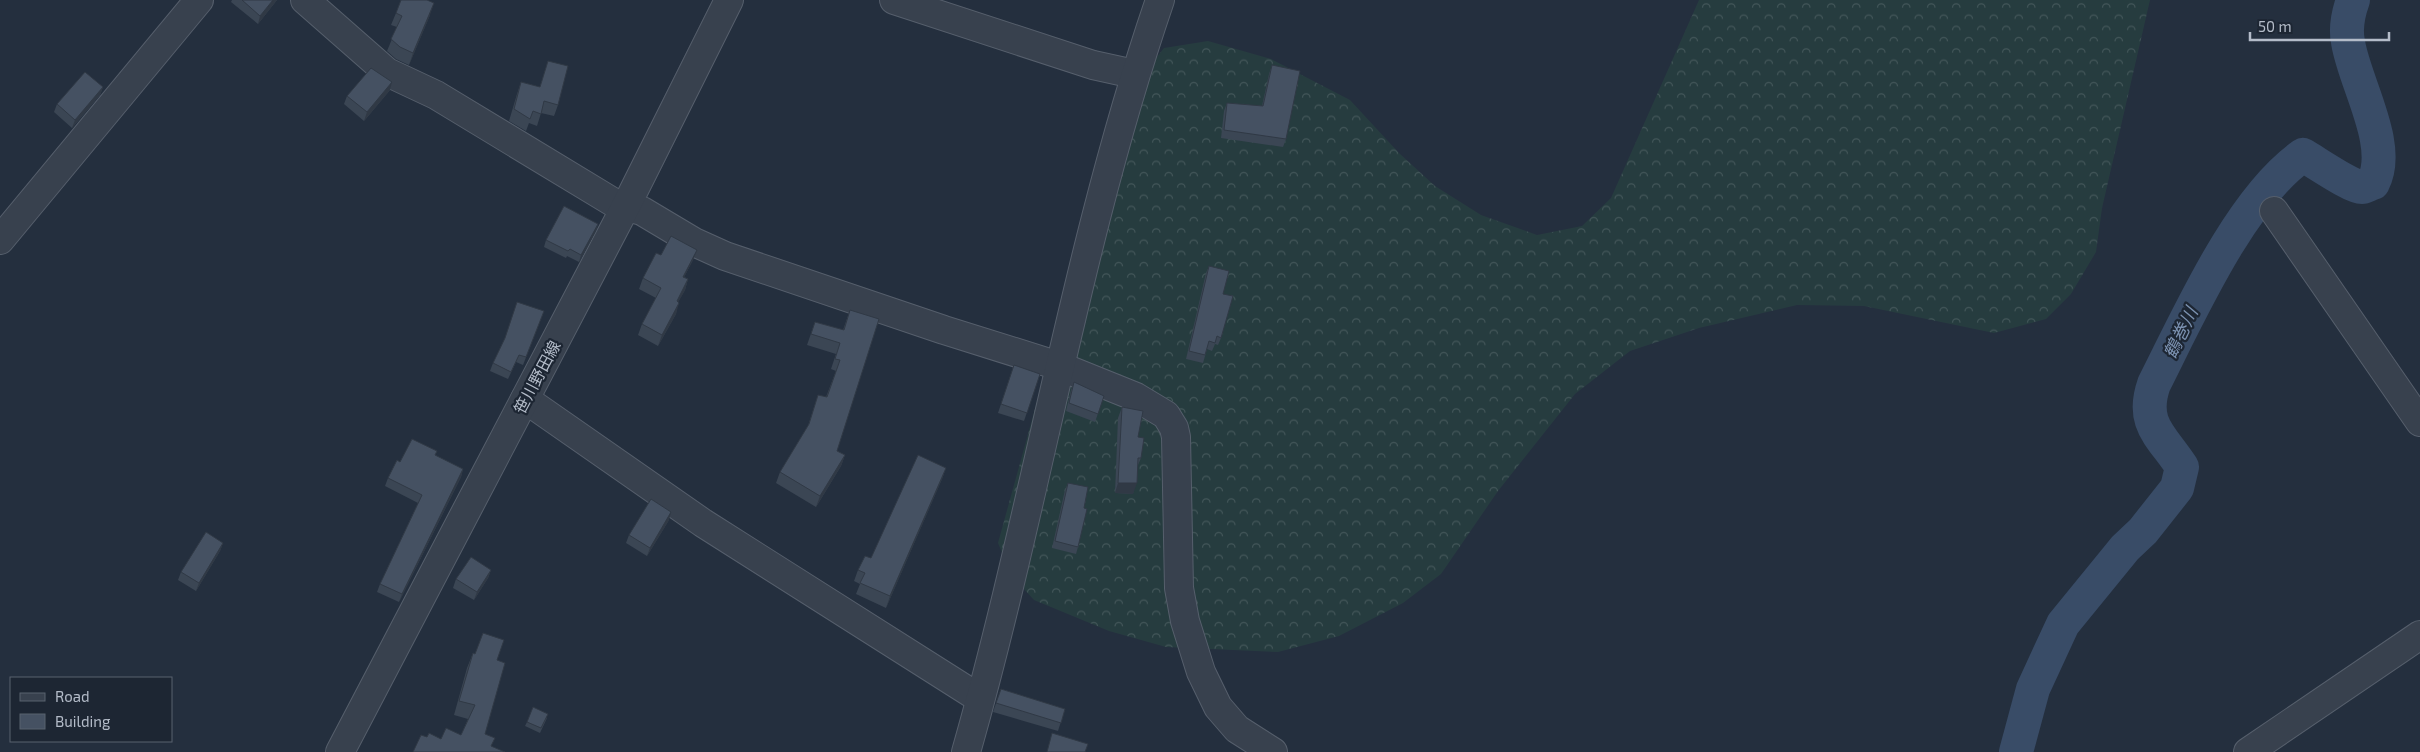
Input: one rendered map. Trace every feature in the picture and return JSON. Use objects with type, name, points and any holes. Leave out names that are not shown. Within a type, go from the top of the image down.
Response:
[{"type":"street","points":[[0,240],[199,0]]},
{"type":"street","points":[[306,0],[388,72],[436,95],[616,204],[642,211],[694,242],[725,256],[944,330],[1059,366],[1150,404],[1162,411],[1170,421],[1176,437],[1179,588],[1185,621],[1201,672],[1218,707],[1237,729],[1273,752]]},
{"type":"street","name":"笹川野田線","points":[[340,752],[626,206],[729,0]]},
{"type":"street","points":[[894,0],[1093,65],[1134,74]]},
{"type":"street","points":[[966,752],[1005,610],[1059,366],[1134,74],[1160,0]]},
{"type":"street","points":[[2274,212],[2420,422]]},
{"type":"street","points":[[525,399],[703,523],[980,698]]},
{"type":"street","points":[[2248,752],[2420,635]]},
{"type":"green space","points":[[1699,0],[2150,0],[2102,208],[2096,252],[2071,294],[2046,319],[1994,333],[1864,306],[1797,305],[1699,328],[1630,351],[1575,394],[1498,491],[1441,574],[1403,603],[1339,636],[1278,652],[1166,647],[1109,631],[1034,600],[1012,576],[998,543],[1101,169],[1131,90],[1164,48],[1208,41],[1271,59],[1350,100],[1399,153],[1435,186],[1481,215],[1537,235],[1582,226],[1611,198]]},
{"type":"building","points":[[242,0],[273,0],[260,16]]},
{"type":"building","points":[[401,0],[427,0],[434,3],[413,53],[400,47],[391,39],[402,16],[396,13]]},
{"type":"building","points":[[548,61],[568,66],[558,105],[544,101],[541,114],[533,111],[530,119],[514,109],[521,82],[540,87]]},
{"type":"building","points":[[1272,65],[1300,71],[1286,139],[1224,130],[1227,103],[1263,106]]},
{"type":"building","points":[[371,68],[392,82],[367,112],[347,96]]},
{"type":"building","points":[[85,72],[103,87],[75,120],[57,104]]},
{"type":"building","points":[[564,206],[598,224],[581,255],[546,240]]},
{"type":"building","points":[[671,236],[697,250],[683,277],[688,279],[677,301],[679,303],[662,335],[642,324],[661,288],[643,278],[656,253],[661,255]]},
{"type":"building","points":[[1209,266],[1229,271],[1223,294],[1233,296],[1221,338],[1217,336],[1215,343],[1209,341],[1205,355],[1189,351]]},
{"type":"building","points":[[517,302],[544,311],[526,357],[519,355],[511,372],[493,363],[505,338]]},
{"type":"building","points":[[850,310],[879,319],[837,451],[845,455],[820,496],[780,472],[809,424],[818,395],[827,397],[840,360],[835,359],[840,343],[811,334],[815,322],[844,330]]},
{"type":"building","points":[[1014,365],[1040,374],[1027,413],[1001,404]]},
{"type":"building","points":[[1074,382],[1104,396],[1098,414],[1069,403]]},
{"type":"building","points":[[1122,407],[1143,411],[1138,437],[1144,438],[1141,458],[1138,458],[1137,483],[1118,483]]},
{"type":"building","points":[[412,439],[437,451],[435,455],[463,469],[402,594],[380,584],[422,495],[388,478],[397,460],[400,462]]},
{"type":"building","points":[[918,455],[946,468],[890,596],[860,583],[865,573],[858,570],[865,556],[871,558]]},
{"type":"building","points":[[1068,483],[1088,487],[1084,508],[1087,509],[1078,547],[1055,541]]},
{"type":"building","points":[[651,499],[671,512],[650,548],[629,535]]},
{"type":"building","points":[[206,532],[223,543],[199,583],[181,572]]},
{"type":"building","points":[[471,557],[491,570],[477,592],[456,579]]},
{"type":"building","points":[[483,633],[504,640],[497,660],[505,663],[485,734],[495,738],[491,746],[505,752],[413,752],[421,735],[427,737],[429,733],[441,739],[446,728],[461,735],[475,705],[459,701],[473,653],[475,654]]},
{"type":"building","points":[[1001,689],[1065,709],[1061,723],[996,703]]},
{"type":"building","points":[[533,707],[548,714],[541,728],[527,722]]},
{"type":"building","points":[[1052,733],[1088,744],[1085,752],[1047,752]]},
{"type":"waterway","name":"鶴巻川","points":[[2016,752],[2033,689],[2063,624],[2125,548],[2143,531],[2177,488],[2182,467],[2155,429],[2151,420],[2150,398],[2154,384],[2183,325],[2237,229],[2258,200],[2280,175],[2303,155],[2357,186],[2363,187],[2373,183],[2378,168],[2375,132],[2347,36],[2353,0]]}]
